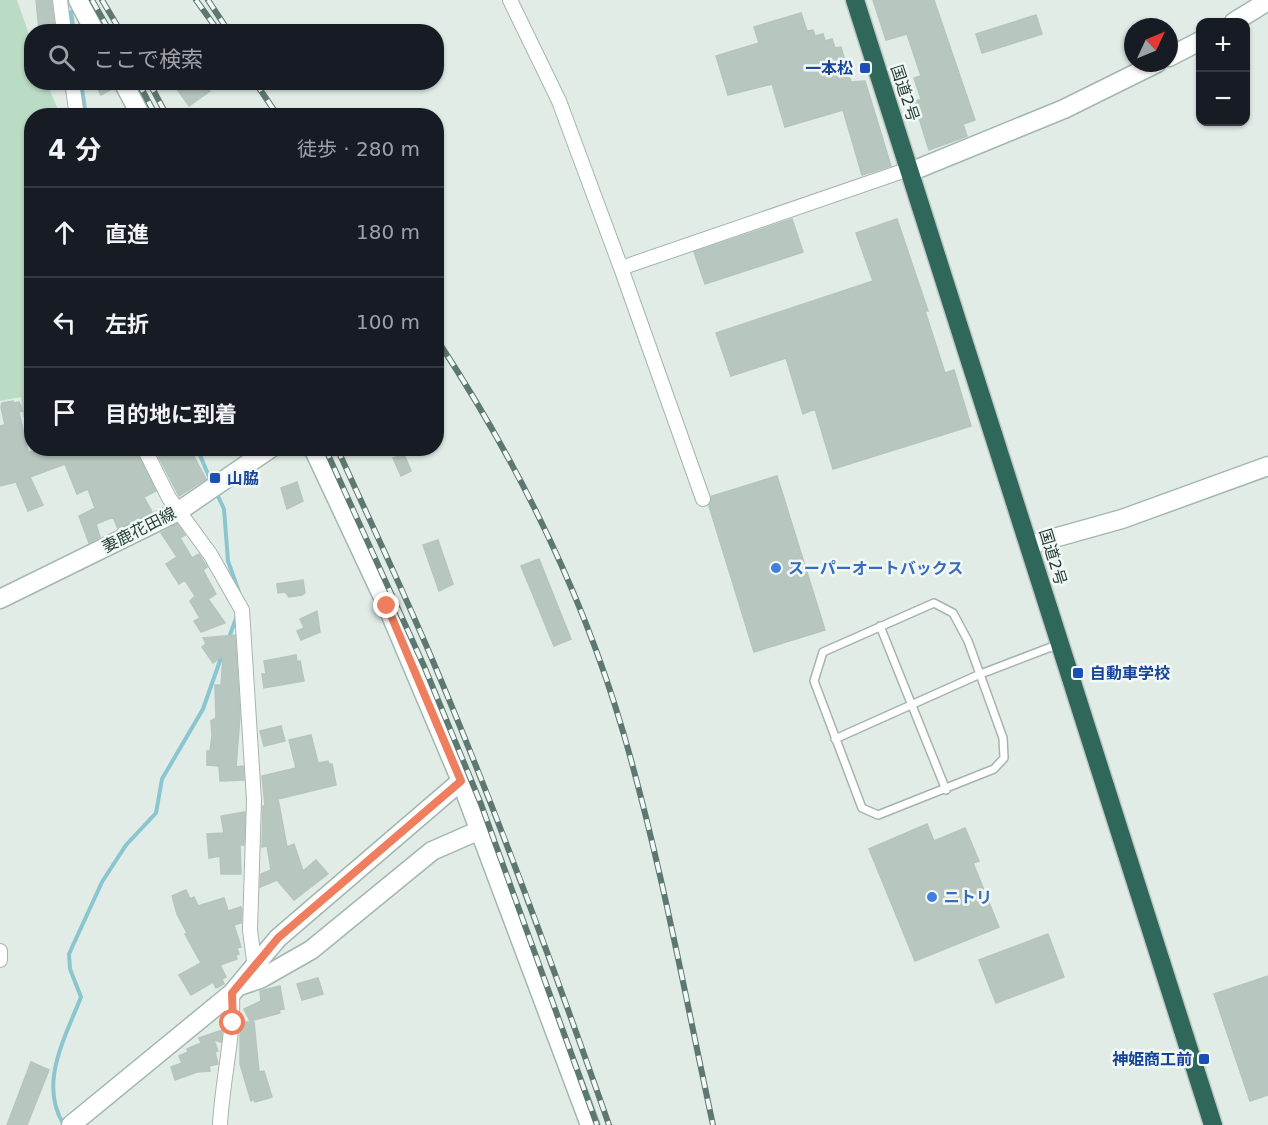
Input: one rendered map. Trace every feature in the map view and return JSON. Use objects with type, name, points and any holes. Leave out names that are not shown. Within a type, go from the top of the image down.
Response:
[{"type":"highway","name":"国道2号","points":[[855,0],[1214,1125]]},
{"type":"street","points":[[60,0],[63,24]]},
{"type":"street","points":[[78,0],[91,24]]},
{"type":"street","points":[[510,0],[559,101],[703,499]]},
{"type":"street","points":[[1240,18],[1268,1]]},
{"type":"street","points":[[1178,52],[1196,43]]},
{"type":"street","points":[[621,268],[910,171],[1064,109],[1138,72]]},
{"type":"street","points":[[73,90],[76,108]]},
{"type":"street","points":[[127,90],[137,108]]},
{"type":"street","points":[[148,456],[169,498],[210,554],[242,610],[254,800],[250,930],[255,967]]},
{"type":"street","name":"妻鹿花田線","points":[[0,598],[179,511],[259,456]]},
{"type":"street","points":[[317,456],[387,606],[461,781],[590,1125]]},
{"type":"street","points":[[1029,545],[1122,519],[1268,466]]},
{"type":"street","points":[[71,1125],[236,990],[278,938],[461,781]]},
{"type":"street","points":[[236,990],[311,950],[432,851],[480,830]]},
{"type":"street","points":[[389,843],[408,869]]},
{"type":"street","points":[[0,951],[0,960]]},
{"type":"street","points":[[220,1125],[236,990]]},
{"type":"lane","points":[[934,603],[953,614],[969,641],[978,675],[1003,738],[1004,758],[994,769],[946,790],[878,815],[862,808],[814,681],[823,652],[880,626],[934,603]]},
{"type":"lane","points":[[880,626],[946,790]]},
{"type":"lane","points":[[835,739],[978,675],[1060,644]]},
{"type":"green space","points":[[0,0],[17,0],[25,24],[24,90],[50,90],[57,108],[24,108],[24,417],[21,397],[0,401]]},
{"type":"building","points":[[36,0],[51,0],[54,24],[38,24]]},
{"type":"building","points":[[873,0],[934,0],[975,120],[963,124],[967,136],[929,150],[914,102],[921,99],[914,78],[921,76],[907,34],[886,40]]},
{"type":"building","points":[[801,13],[807,31],[813,30],[815,36],[823,34],[825,41],[832,39],[835,48],[841,47],[851,82],[865,81],[891,166],[862,175],[843,110],[785,127],[772,84],[728,95],[716,56],[759,43],[754,27]]},
{"type":"building","points":[[1036,15],[1042,34],[982,53],[976,34]]},
{"type":"building","points":[[98,90],[110,90],[101,95]]},
{"type":"building","points":[[178,90],[209,90],[210,91],[189,106]]},
{"type":"building","points":[[792,219],[803,252],[705,284],[694,252]]},
{"type":"building","points":[[897,219],[928,311],[925,311],[945,373],[954,370],[971,426],[833,469],[815,409],[803,414],[786,358],[731,376],[716,333],[873,281],[856,233]]},
{"type":"building","points":[[19,402],[23,411],[19,412],[24,434],[24,456],[139,456],[156,491],[144,497],[152,512],[118,529],[113,517],[96,524],[100,537],[89,543],[79,516],[95,508],[88,489],[77,494],[65,464],[30,477],[43,505],[28,511],[16,482],[0,486],[0,426],[5,425],[2,403]]},
{"type":"building","points":[[158,456],[194,456],[206,479],[179,496]]},
{"type":"building","points":[[405,456],[411,471],[401,476],[393,458]]},
{"type":"building","points":[[777,476],[825,630],[754,652],[709,506],[712,496]]},
{"type":"building","points":[[297,482],[303,501],[287,509],[281,488]]},
{"type":"building","points":[[177,524],[185,535],[180,538],[192,558],[199,554],[207,567],[203,570],[216,594],[208,599],[225,623],[201,632],[194,621],[200,618],[190,601],[195,596],[185,580],[179,584],[166,564],[177,557],[161,533]]},
{"type":"building","points":[[438,540],[453,584],[439,591],[423,545]]},
{"type":"building","points":[[539,559],[571,639],[554,646],[521,566]]},
{"type":"building","points":[[303,580],[305,593],[302,595],[289,597],[285,592],[278,593],[277,584]]},
{"type":"building","points":[[317,611],[320,632],[301,640],[297,631],[304,628],[300,619]]},
{"type":"building","points":[[235,635],[240,716],[236,767],[243,766],[244,780],[220,781],[219,766],[207,765],[207,751],[210,751],[212,736],[211,721],[216,718],[215,685],[221,685],[223,656],[213,663],[202,647],[206,644],[203,638]]},
{"type":"building","points":[[296,655],[297,662],[300,661],[304,681],[264,688],[262,674],[266,674],[264,661]]},
{"type":"building","points":[[281,726],[285,741],[264,746],[260,731]]},
{"type":"building","points":[[311,735],[318,763],[328,761],[332,764],[336,785],[278,799],[287,847],[294,844],[303,871],[316,860],[328,874],[294,900],[277,880],[260,887],[261,874],[271,870],[267,846],[262,847],[263,806],[265,806],[262,776],[296,768],[289,740]]},
{"type":"building","points":[[245,812],[244,845],[240,845],[241,874],[221,874],[220,856],[209,858],[207,834],[224,833],[221,816]]},
{"type":"building","points":[[927,824],[934,841],[965,828],[979,861],[973,863],[999,927],[915,961],[869,849]]},
{"type":"building","points":[[186,890],[190,899],[194,897],[198,906],[224,898],[228,911],[241,907],[242,910],[241,923],[234,925],[241,947],[237,948],[239,954],[236,955],[237,959],[220,965],[226,977],[222,979],[224,984],[216,988],[213,982],[191,995],[179,975],[201,963],[185,934],[187,933],[177,914],[172,896]]},
{"type":"building","points":[[1048,934],[1064,977],[996,1003],[979,960]]},
{"type":"building","points":[[1268,976],[1268,1095],[1250,1101],[1214,994]]},
{"type":"building","points":[[318,978],[323,994],[302,1000],[297,984]]},
{"type":"building","points":[[280,986],[284,1009],[279,1010],[280,1013],[250,1021],[244,1009],[261,1001],[260,991]]},
{"type":"building","points":[[240,1022],[254,1022],[259,1072],[264,1071],[272,1097],[251,1101],[240,1064]]},
{"type":"building","points":[[222,1030],[221,1042],[214,1040],[218,1051],[215,1052],[218,1064],[209,1066],[210,1071],[197,1072],[175,1080],[171,1067],[182,1063],[179,1056],[188,1052],[187,1049],[201,1043],[199,1038]]},
{"type":"building","points":[[31,1062],[49,1070],[27,1125],[7,1125]]},
{"type":"waterway","points":[[71,12],[73,24]]},
{"type":"waterway","points":[[82,90],[85,108]]},
{"type":"waterway","points":[[200,456],[210,479]]},
{"type":"waterway","points":[[217,494],[224,509],[228,561],[239,592]]},
{"type":"waterway","points":[[228,640],[237,616]]},
{"type":"waterway","points":[[64,1125],[53,1093],[54,1077],[62,1045],[81,997],[70,969],[69,954],[102,882],[126,845],[156,813],[162,779],[203,709],[222,655]]},
{"type":"railway","points":[[92,0],[106,24]]},
{"type":"railway","points":[[102,0],[116,24]]},
{"type":"railway","points":[[196,0],[213,24]]},
{"type":"railway","points":[[208,0],[224,24]]},
{"type":"railway","points":[[142,90],[152,108]]},
{"type":"railway","points":[[153,90],[163,108]]},
{"type":"railway","points":[[260,90],[273,108]]},
{"type":"railway","points":[[444,351],[494,432],[520,480],[568,580],[589,631],[624,735],[650,832],[713,1125]]},
{"type":"railway","points":[[329,456],[424,666],[481,804],[597,1125]]},
{"type":"railway","points":[[341,456],[421,632],[479,774],[546,949],[609,1125]]},
{"type":"place","name":"一本松","points":[[865,68]]},
{"type":"place","name":"山脇","points":[[215,478]]},
{"type":"place","name":"スーパーオートバックス","points":[[776,568]]},
{"type":"place","name":"自動車学校","points":[[1078,673]]},
{"type":"place","name":"ニトリ","points":[[932,897]]},
{"type":"place","name":"神姫商工前","points":[[1204,1059]]},
{"type":"route","points":[[233,1023],[232,993],[278,938],[461,781],[387,606]]}]
